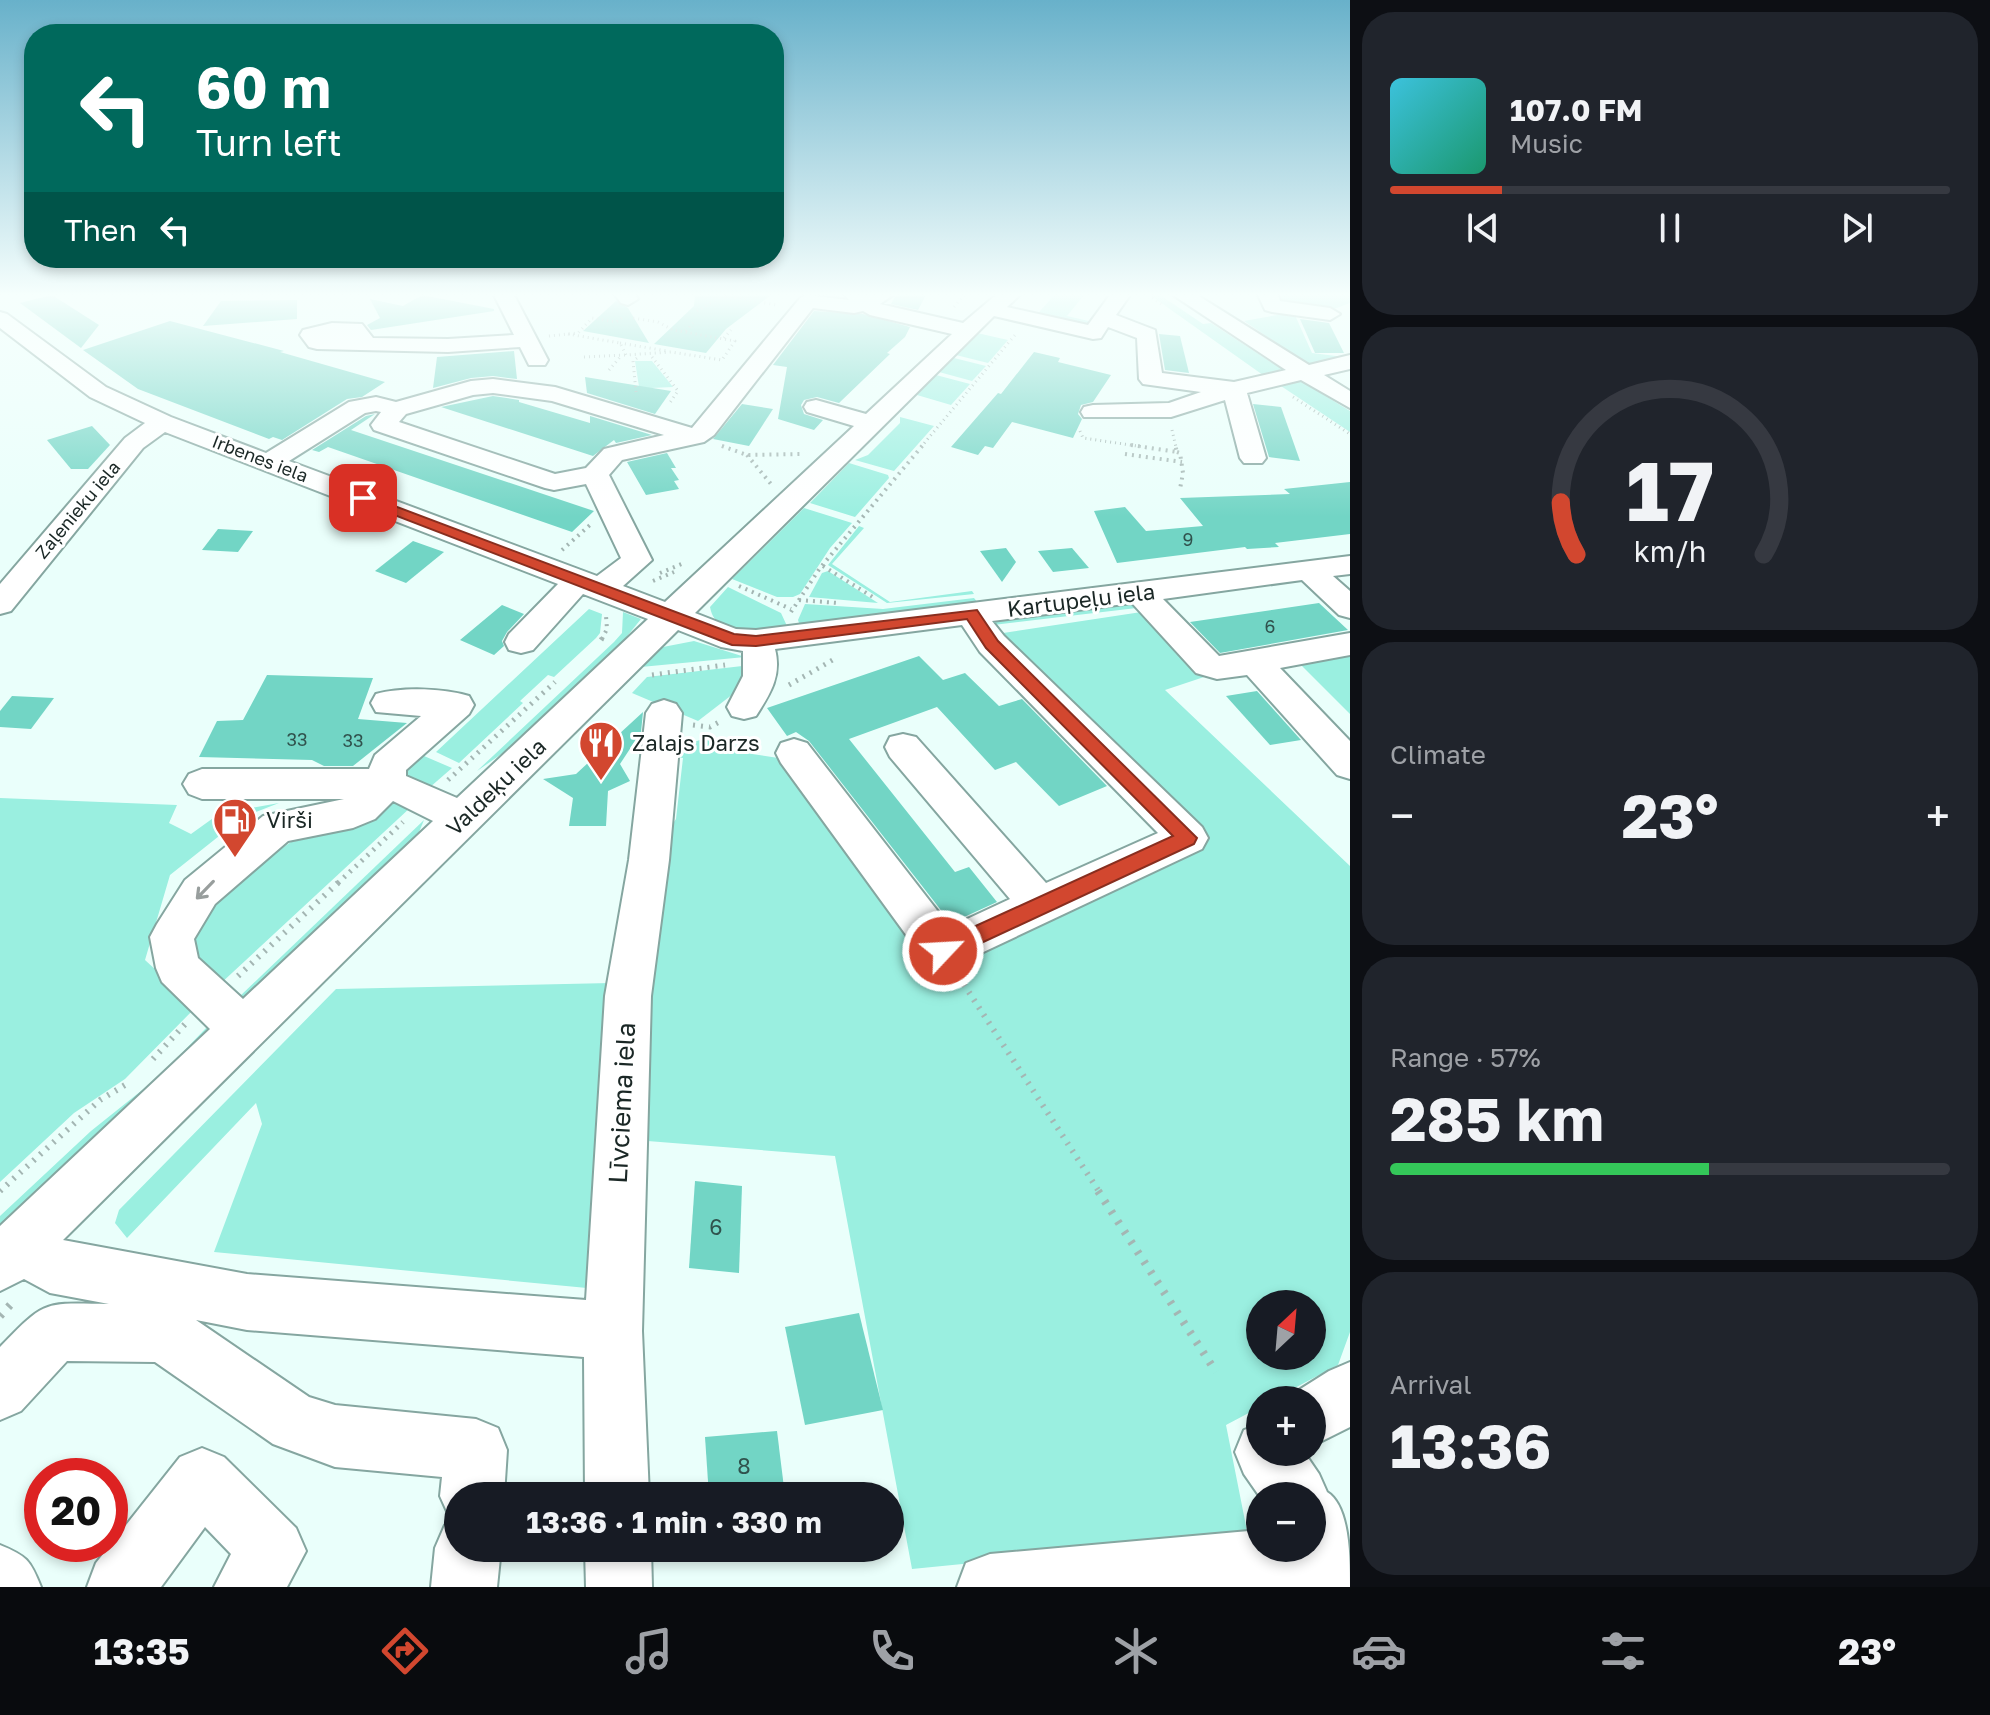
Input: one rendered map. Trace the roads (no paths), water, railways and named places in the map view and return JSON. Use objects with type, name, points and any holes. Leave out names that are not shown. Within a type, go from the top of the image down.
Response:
[{"type":"street","name":"Irbenes iela","points":[[68,369],[98,392],[162,422],[595,592],[673,617]]},
{"type":"street","points":[[536,391],[545,375],[542,369]]},
{"type":"street","points":[[397,409],[383,425],[554,482],[595,474],[613,454],[664,451],[695,437],[705,430],[753,369]]},
{"type":"street","name":"Valdeķu iela","points":[[12,1253],[243,1030],[450,804],[673,617],[930,369]]},
{"type":"street","points":[[1150,369],[1151,379],[1234,389]]},
{"type":"street","points":[[1297,369],[1350,401]]},
{"type":"street","points":[[1093,412],[1167,410],[1234,389],[1306,375],[1312,369]]},
{"type":"street","points":[[269,462],[358,407],[376,404],[397,409],[471,388],[493,386],[555,394],[695,437]]},
{"type":"street","points":[[1234,389],[1253,458]]},
{"type":"street","points":[[816,407],[874,424]]},
{"type":"street","name":"Zaļenieku iela","points":[[0,604],[134,443],[162,422]]},
{"type":"street","points":[[521,642],[637,560],[595,474]]},
{"type":"street","name":"Kartupeļu iela","points":[[673,617],[732,639],[756,641],[1350,565]]},
{"type":"street","points":[[1308,570],[1350,608]]},
{"type":"street","points":[[1139,592],[1208,665],[1217,668],[1350,644]]},
{"type":"street","points":[[794,753],[943,951],[1188,838],[992,644],[971,614]]},
{"type":"street","points":[[744,707],[759,683],[763,659],[756,641]]},
{"type":"street","points":[[1255,662],[1350,765]]},
{"type":"street","points":[[243,1030],[178,968],[172,937],[200,892],[277,827],[339,817],[361,808],[387,784],[388,765],[457,705],[388,703]]},
{"type":"street","name":"Līvciema iela","points":[[617,1482],[613,1331],[628,996],[649,860],[664,713]]},
{"type":"street","points":[[903,747],[1040,905]]},
{"type":"street","points":[[202,784],[387,784],[450,804]]},
{"type":"street","points":[[12,1253],[50,1265],[247,1302],[613,1331]]},
{"type":"street","points":[[0,1390],[54,1332],[164,1333],[294,1423],[335,1436],[476,1450],[473,1482]]},
{"type":"street","points":[[1326,1407],[1350,1392]]},
{"type":"street","points":[[120,1587],[202,1479],[273,1551],[247,1587]]},
{"type":"street","points":[[990,1587],[1333,1549]]},
{"type":"street","points":[[464,1587],[467,1562]]},
{"type":"street","points":[[618,1562],[619,1587]]},
{"type":"street","points":[[0,1578],[8,1587]]},
{"type":"place","name":"Zalajs Darzs","points":[[601,782]]},
{"type":"place","name":"Virši","points":[[235,859]]}]
